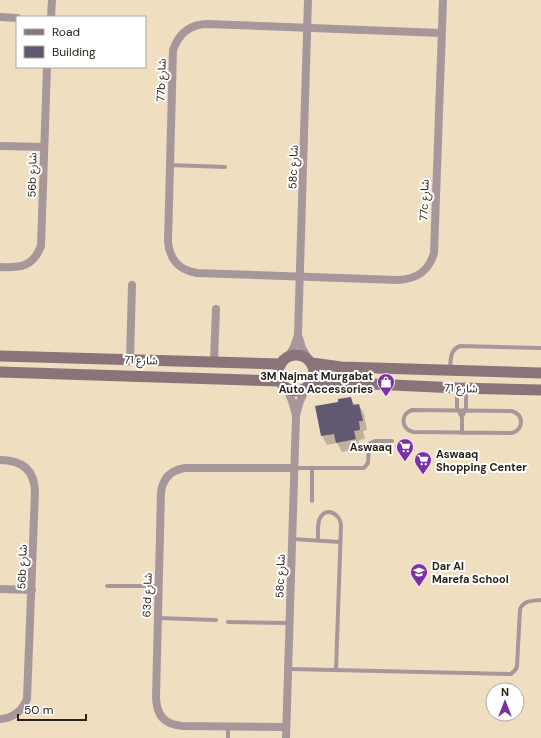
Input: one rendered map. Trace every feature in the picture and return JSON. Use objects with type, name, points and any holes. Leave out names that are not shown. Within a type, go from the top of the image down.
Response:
[{"type":"street","points":[[51,16],[52,0]]},
{"type":"street","name":"58c شارع","points":[[284,360],[294,347],[298,335],[308,0]]},
{"type":"street","name":"77c شارع","points":[[300,277],[407,280],[422,274],[432,261],[434,253],[442,0]]},
{"type":"street","points":[[0,17],[16,18]]},
{"type":"street","name":"77b شارع","points":[[300,277],[189,272],[182,269],[171,258],[168,242],[173,50],[180,36],[193,26],[200,24],[441,33]]},
{"type":"street","name":"56b شارع","points":[[0,267],[21,267],[34,259],[42,246],[47,68]]},
{"type":"street","points":[[0,146],[44,147]]},
{"type":"street","points":[[130,360],[132,285]]},
{"type":"street","points":[[214,362],[216,309]]},
{"type":"street","name":"58c شارع","points":[[298,335],[302,348],[310,362]]},
{"type":"street","name":"شارع 71","points":[[0,356],[214,362],[284,360]]},
{"type":"street","points":[[292,356],[301,356],[310,362],[314,376],[309,386],[299,391],[290,390],[283,384],[278,372],[284,360],[292,356]]},
{"type":"street","name":"شارع 71","points":[[310,362],[341,367],[541,373]]},
{"type":"street","name":"شارع 71","points":[[0,372],[283,384]]},
{"type":"street","name":"شارع 71","points":[[309,386],[334,382],[541,390]]},
{"type":"street","name":"58c شارع","points":[[283,384],[292,401],[296,415]]},
{"type":"street","name":"58c شارع","points":[[286,738],[296,415],[300,401],[309,386]]},
{"type":"street","name":"56b شارع","points":[[0,719],[15,715],[20,711],[27,699],[35,485],[33,478],[20,463],[3,460]]},
{"type":"street","name":"63d شارع","points":[[286,727],[176,725],[160,716],[156,698],[161,492],[164,480],[168,475],[173,471],[185,468],[294,468]]},
{"type":"street","points":[[0,589],[32,590]]},
{"type":"lane","points":[[170,165],[225,166]]},
{"type":"lane","points":[[450,371],[452,353],[456,347],[541,348]]},
{"type":"lane","points":[[462,388],[465,411],[462,417],[462,432]]},
{"type":"lane","points":[[462,388],[458,411],[462,417]]},
{"type":"lane","points":[[412,410],[465,411],[512,411],[518,414],[522,420],[522,424],[519,430],[512,433],[413,432],[407,429],[403,423],[404,416],[412,410]]},
{"type":"lane","points":[[294,468],[364,468],[368,463],[370,443],[374,441],[392,442]]},
{"type":"lane","points":[[312,468],[312,501]]},
{"type":"lane","points":[[318,541],[320,518],[330,512],[336,514],[340,521],[336,670]]},
{"type":"lane","points":[[292,539],[340,542]]},
{"type":"lane","points":[[107,586],[159,586]]},
{"type":"lane","points":[[289,669],[512,674],[517,666],[520,609],[528,601],[541,600]]},
{"type":"lane","points":[[158,618],[216,620]]},
{"type":"lane","points":[[228,622],[290,624]]},
{"type":"lane","points":[[228,726],[228,738]]},
{"type":"building","points":[[351,397],[353,405],[359,404],[363,421],[359,421],[360,430],[354,431],[356,439],[336,443],[334,434],[321,436],[315,406],[338,402],[338,399]]},
{"type":"place","name":"3M Najmat Murgabat Auto Accessories","points":[[386,397]]},
{"type":"place","name":"Aswaaq","points":[[405,462]]},
{"type":"place","name":"Aswaaq Shopping Center","points":[[423,475]]},
{"type":"place","name":"Dar Al Marefa School","points":[[419,587]]}]
